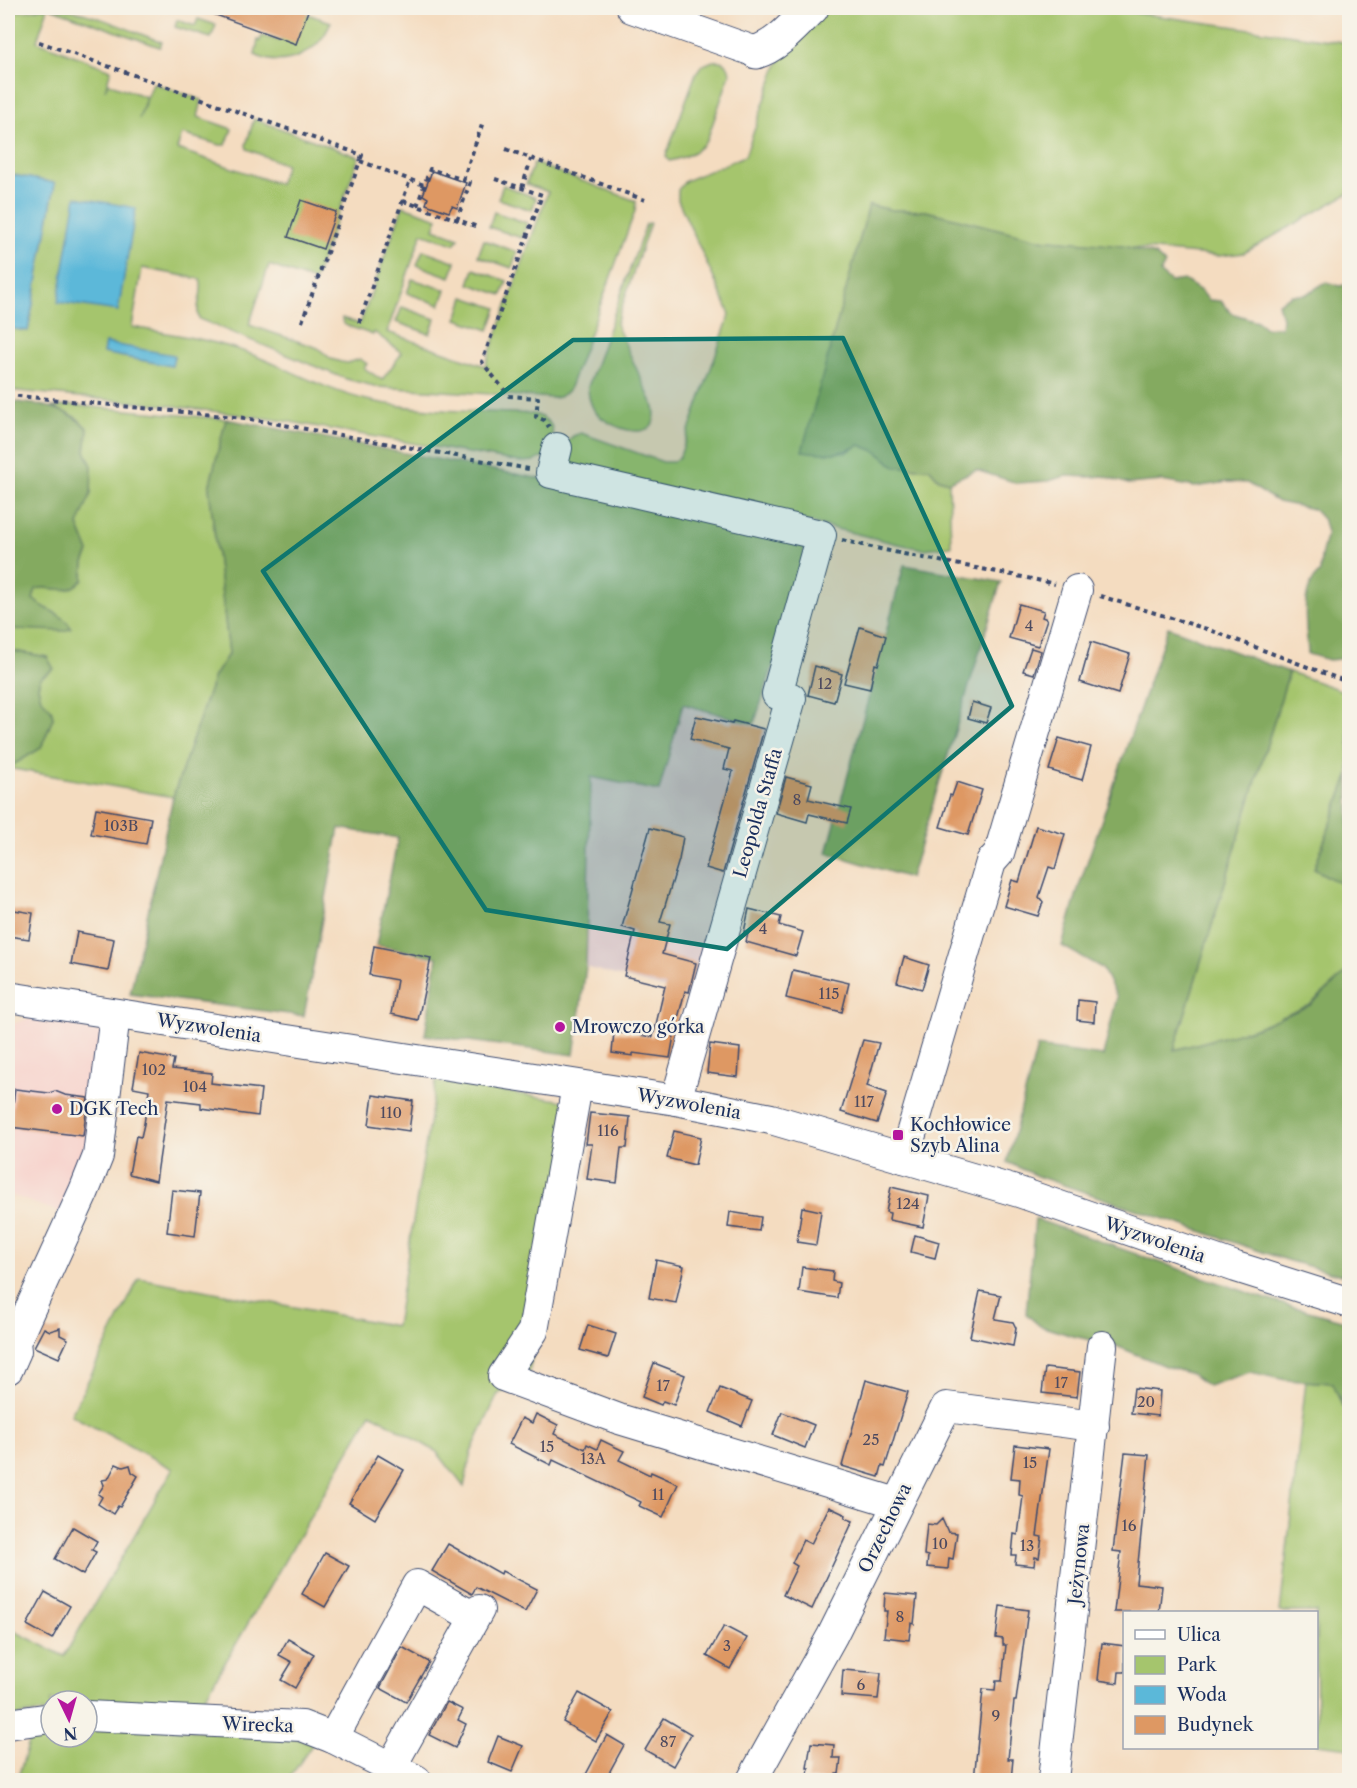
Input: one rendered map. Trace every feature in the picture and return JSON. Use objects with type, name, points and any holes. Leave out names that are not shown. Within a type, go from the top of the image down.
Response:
[{"type":"highway","points":[[756,52],[777,40],[812,8]]},
{"type":"street","points":[[632,8],[756,52]]},
{"type":"street","name":"Leopolda Staffa","points":[[553,451],[821,535],[777,694],[790,698],[676,1100]]},
{"type":"street","points":[[904,1158],[991,862],[999,853],[1077,590]]},
{"type":"street","name":"Wyzwolenia","points":[[8,997],[676,1100],[771,1119],[1019,1192],[1236,1267],[1350,1303]]},
{"type":"street","points":[[8,1370],[16,1351],[15,1342],[98,1156],[115,1014]]},
{"type":"street","points":[[577,1086],[533,1331],[503,1376],[619,1419],[897,1503]]},
{"type":"street","name":"Jeżynowa","points":[[1053,1780],[1102,1346]]},
{"type":"street","name":"Orzechowa","points":[[752,1780],[832,1636],[946,1407],[1094,1426]]},
{"type":"street","points":[[333,1738],[417,1585],[472,1611],[403,1774]]},
{"type":"street","name":"Wirecka","points":[[99,1717],[302,1726],[333,1738],[403,1774]]},
{"type":"street","points":[[8,1724],[39,1720]]},
{"type":"path","points":[[39,42],[362,155],[302,322]]},
{"type":"path","points":[[463,180],[483,122]]},
{"type":"path","points":[[506,149],[645,200]]},
{"type":"path","points":[[522,189],[531,159]]},
{"type":"path","points":[[360,161],[424,185]]},
{"type":"path","points":[[417,206],[430,169],[470,182],[457,220]]},
{"type":"path","points":[[8,395],[553,451],[547,423],[536,417],[538,398],[509,396],[482,362],[542,195],[495,179]]},
{"type":"path","points":[[359,323],[410,180]]},
{"type":"path","points":[[403,201],[478,227]]},
{"type":"highlighted area","points":[[843,338],[1012,706],[727,949],[486,910],[263,571],[573,340]]},
{"type":"shaded area","points":[[683,704],[770,729],[695,997],[586,967],[591,776],[659,790]]},
{"type":"shaded area","points":[[30,1018],[104,1031],[92,1135],[62,1213],[8,1194],[8,1026]]},
{"type":"green space","points":[[48,8],[37,41],[111,70],[105,90],[108,83],[146,97],[139,119],[153,83],[202,100],[198,117],[232,129],[226,145],[182,134],[177,149],[279,184],[286,165],[247,149],[246,145],[254,119],[359,157],[314,281],[269,265],[249,325],[318,348],[331,359],[348,363],[360,359],[367,364],[364,368],[382,380],[402,353],[374,332],[373,335],[345,325],[342,318],[360,324],[403,206],[438,218],[434,229],[459,238],[454,244],[422,233],[387,332],[485,366],[548,192],[526,184],[534,163],[636,201],[635,211],[569,390],[553,398],[378,387],[346,379],[199,319],[200,279],[142,268],[132,327],[191,337],[234,348],[323,386],[371,401],[432,409],[534,414],[543,418],[551,426],[552,437],[544,457],[534,461],[520,462],[279,420],[174,406],[8,390],[8,328],[28,331],[55,183],[8,174],[8,12]],"holes":[[[105,343],[174,356],[172,366],[103,353]]]},
{"type":"green space","points":[[50,8],[91,15],[162,42],[160,47]]},
{"type":"green space","points":[[828,8],[1103,8],[1349,43],[1349,193],[1244,253],[1219,256],[1038,239],[926,211],[892,210],[869,205],[845,453],[860,445],[877,452],[896,467],[929,468],[939,479],[949,482],[951,546],[923,549],[570,469],[567,442],[573,436],[581,433],[663,462],[673,462],[680,456],[730,314],[678,200],[678,190],[685,181],[745,156],[782,57],[800,34]]},
{"type":"green space","points":[[307,14],[331,22],[326,33],[310,50],[300,56],[278,61],[255,55],[258,40],[260,41],[262,36],[280,41]]},
{"type":"green space","points":[[198,19],[216,25],[211,38],[175,27],[177,20],[195,26]]},
{"type":"green space","points":[[713,61],[725,63],[730,74],[707,140],[690,154],[669,161],[666,156],[696,73],[701,66]]},
{"type":"green space","points":[[503,185],[536,198],[532,210],[498,199]]},
{"type":"green space","points":[[869,205],[892,210],[926,211],[1038,239],[1124,246],[1155,255],[1165,264],[1160,273],[1171,282],[1184,280],[1201,291],[1209,300],[1221,301],[1231,313],[1257,321],[1266,328],[1281,327],[1282,318],[1278,303],[1292,295],[1305,295],[1326,282],[1340,286],[1349,284],[1349,658],[1329,660],[1308,654],[1306,599],[1313,580],[1320,572],[1321,556],[1327,533],[1324,521],[1313,509],[1278,502],[1247,483],[1227,482],[1195,487],[1162,481],[1128,484],[1104,476],[1066,476],[1048,481],[1017,483],[976,470],[949,482],[939,479],[929,468],[896,467],[877,452],[860,445],[832,453],[802,451]]},
{"type":"green space","points":[[494,212],[527,223],[522,238],[489,227]]},
{"type":"green space","points":[[650,223],[616,324],[654,407],[654,420],[650,427],[642,431],[632,431],[620,428],[600,417],[591,405],[588,387],[646,224]]},
{"type":"green space","points":[[484,240],[517,252],[512,268],[478,256]]},
{"type":"green space","points":[[423,250],[456,262],[450,277],[417,265]]},
{"type":"green space","points":[[474,269],[507,281],[502,295],[469,284]]},
{"type":"green space","points":[[412,279],[446,290],[440,305],[407,293]]},
{"type":"green space","points":[[464,297],[497,308],[489,330],[457,319]]},
{"type":"green space","points":[[402,307],[435,319],[430,334],[396,322]]},
{"type":"green space","points":[[8,401],[51,407],[70,415],[88,429],[85,451],[92,466],[91,494],[78,525],[89,552],[84,563],[83,580],[71,588],[36,589],[33,599],[68,623],[71,628],[65,631],[8,629]]},
{"type":"green space","points":[[70,405],[226,419],[209,488],[229,653],[214,676],[173,797],[8,768],[41,748],[53,718],[51,709],[41,699],[38,687],[47,657],[8,650],[8,629],[71,629],[59,616],[33,599],[35,589],[65,589],[77,585],[83,580],[84,563],[89,552],[78,525],[92,466],[85,451],[88,429],[77,418],[53,407]]},
{"type":"green space","points":[[226,419],[584,487],[805,540],[802,577],[754,724],[683,704],[659,791],[591,777],[586,967],[574,1055],[425,1035],[437,957],[376,945],[398,838],[339,828],[304,1016],[130,994],[173,797],[214,676],[229,653],[209,488]]},
{"type":"green space","points":[[904,565],[1001,582],[910,878],[827,853]]},
{"type":"green space","points":[[1168,627],[1289,672],[1174,1050],[1253,1029],[1310,1005],[1349,970],[1349,1277],[1286,1260],[1037,1176],[1007,1162],[1037,1047],[1103,1056],[1117,997],[1102,968],[1062,946],[1079,886]]},
{"type":"green space","points":[[8,650],[47,657],[54,669],[40,678],[38,687],[41,698],[51,709],[53,718],[41,748],[8,768]]},
{"type":"green space","points":[[1289,672],[1349,693],[1349,774],[1314,869],[1349,888],[1349,970],[1310,1005],[1253,1029],[1174,1050]]},
{"type":"green space","points":[[1349,774],[1349,888],[1314,869]]},
{"type":"green space","points":[[436,1081],[578,1103],[528,1379],[498,1394],[471,1452],[464,1487],[437,1452],[371,1413],[205,1697],[199,1715],[99,1709],[99,1689],[39,1689],[39,1713],[8,1717],[8,1628],[64,1656],[173,1469],[71,1415],[139,1278],[396,1326]]},
{"type":"green space","points":[[1035,1219],[1272,1301],[1349,1322],[1349,1406],[1342,1406],[1333,1383],[1286,1380],[1250,1372],[1208,1386],[1191,1374],[1114,1345],[1040,1326],[1026,1314]]},
{"type":"green space","points":[[1306,1381],[1334,1383],[1342,1405],[1350,1406],[1349,1748],[1318,1744],[1318,1611],[1280,1611]]},
{"type":"green space","points":[[99,1726],[278,1735],[314,1742],[288,1780],[17,1780],[32,1733],[39,1733],[39,1749],[99,1749]]},
{"type":"water","points":[[8,174],[55,183],[28,331],[8,328]]},
{"type":"water","points":[[76,197],[136,208],[118,311],[58,302]]},
{"type":"water","points":[[105,343],[174,355],[172,366],[103,353]]},
{"type":"building","points":[[202,8],[309,8],[296,44],[202,10]]},
{"type":"building","points":[[432,171],[466,183],[457,208],[452,206],[449,212],[426,204],[428,198],[423,195]]},
{"type":"building","points":[[301,200],[336,212],[323,249],[288,237]]},
{"type":"building","points":[[1019,604],[1044,611],[1042,617],[1047,619],[1038,646],[1009,638]]},
{"type":"building","points":[[860,627],[886,636],[878,665],[875,664],[870,689],[844,683]]},
{"type":"building","points":[[1091,642],[1130,654],[1118,694],[1080,682]]},
{"type":"building","points":[[1031,648],[1041,651],[1034,674],[1023,671]]},
{"type":"building","points":[[815,666],[842,674],[834,702],[808,695]]},
{"type":"building","points":[[972,702],[991,708],[986,723],[968,718]]},
{"type":"building","points":[[696,716],[732,724],[733,721],[764,729],[723,873],[706,868],[733,771],[724,769],[729,749],[690,739]]},
{"type":"building","points":[[1059,738],[1091,747],[1082,780],[1049,770]]},
{"type":"building","points":[[786,777],[812,784],[808,799],[851,809],[847,823],[809,814],[807,822],[776,813]]},
{"type":"building","points":[[957,782],[982,790],[968,835],[940,827],[950,795],[952,796]]},
{"type":"building","points":[[96,808],[151,818],[146,844],[91,834]]},
{"type":"building","points":[[1036,826],[1065,834],[1055,869],[1049,867],[1039,897],[1043,902],[1038,916],[1004,906],[1012,880],[1019,882]]},
{"type":"building","points":[[650,828],[683,837],[679,860],[660,922],[670,924],[662,954],[696,963],[689,992],[685,991],[670,1058],[633,1053],[633,1056],[612,1053],[614,1032],[653,1037],[665,986],[624,976],[635,931],[622,927]]},
{"type":"building","points":[[8,909],[33,913],[29,939],[8,936]]},
{"type":"building","points":[[749,909],[781,917],[779,925],[803,932],[796,956],[746,942],[748,933],[744,932]]},
{"type":"building","points":[[77,932],[114,939],[108,971],[71,964]]},
{"type":"building","points":[[374,946],[431,958],[418,1020],[391,1014],[397,980],[369,975]]},
{"type":"building","points":[[904,957],[929,965],[922,989],[897,982]]},
{"type":"building","points":[[793,970],[849,983],[842,1012],[786,998]]},
{"type":"building","points":[[1078,1000],[1095,1002],[1094,1022],[1077,1020]]},
{"type":"building","points":[[863,1040],[879,1043],[867,1086],[887,1093],[877,1123],[841,1112]]},
{"type":"building","points":[[710,1044],[740,1048],[738,1077],[707,1073]]},
{"type":"building","points":[[139,1053],[174,1059],[172,1069],[212,1073],[211,1083],[261,1089],[258,1116],[201,1108],[201,1103],[168,1099],[156,1181],[129,1174],[136,1136],[141,1137],[149,1090],[133,1087]]},
{"type":"building","points":[[15,1089],[49,1093],[55,1091],[65,1095],[88,1098],[83,1136],[10,1127]]},
{"type":"building","points":[[373,1095],[413,1101],[409,1131],[369,1125]]},
{"type":"building","points":[[590,1113],[630,1117],[627,1148],[621,1148],[617,1183],[587,1179],[592,1144],[586,1144]]},
{"type":"building","points":[[674,1131],[701,1137],[695,1165],[667,1158]]},
{"type":"building","points":[[891,1187],[929,1196],[923,1227],[889,1220],[890,1213],[886,1212]]},
{"type":"building","points":[[172,1190],[200,1193],[195,1236],[167,1232]]},
{"type":"building","points":[[802,1207],[821,1211],[816,1245],[797,1242]]},
{"type":"building","points":[[730,1212],[761,1217],[759,1231],[728,1227]]},
{"type":"building","points":[[915,1235],[939,1242],[935,1258],[911,1252]]},
{"type":"building","points":[[656,1260],[684,1266],[676,1303],[649,1298]]},
{"type":"building","points":[[802,1267],[833,1271],[832,1281],[839,1283],[837,1298],[799,1292]]},
{"type":"building","points":[[980,1291],[1001,1295],[995,1319],[1013,1322],[1016,1328],[1013,1346],[970,1337]]},
{"type":"building","points":[[588,1325],[616,1334],[608,1358],[580,1350]]},
{"type":"building","points":[[44,1328],[50,1331],[60,1328],[60,1335],[68,1339],[59,1358],[34,1347]]},
{"type":"building","points":[[654,1363],[685,1375],[674,1405],[663,1401],[661,1405],[642,1397]]},
{"type":"building","points":[[1045,1368],[1080,1372],[1077,1397],[1042,1393]]},
{"type":"building","points":[[866,1380],[908,1392],[885,1467],[882,1466],[879,1477],[842,1466]]},
{"type":"building","points":[[720,1388],[752,1401],[742,1426],[710,1412]]},
{"type":"building","points":[[1134,1388],[1160,1391],[1158,1416],[1131,1413]]},
{"type":"building","points":[[782,1412],[814,1425],[805,1448],[773,1435]]},
{"type":"building","points":[[536,1414],[558,1425],[554,1434],[585,1449],[587,1444],[597,1449],[601,1440],[624,1451],[619,1460],[650,1475],[651,1472],[678,1484],[663,1517],[639,1506],[641,1502],[553,1460],[551,1465],[509,1444],[522,1418],[532,1423]]},
{"type":"building","points":[[1015,1445],[1049,1449],[1037,1536],[1042,1537],[1039,1558],[1035,1557],[1034,1566],[1015,1564],[1016,1555],[1012,1555],[1014,1534],[1018,1535],[1023,1496],[1019,1495],[1020,1479],[1011,1478]]},
{"type":"building","points":[[1125,1453],[1149,1455],[1136,1583],[1162,1586],[1159,1611],[1114,1612],[1121,1552],[1113,1551]]},
{"type":"building","points":[[378,1455],[404,1470],[375,1519],[349,1503]]},
{"type":"building","points":[[116,1464],[123,1467],[130,1465],[132,1472],[138,1476],[120,1507],[118,1506],[113,1514],[98,1504],[102,1497],[98,1494],[104,1485],[102,1480],[108,1479]]},
{"type":"building","points":[[829,1507],[853,1521],[812,1609],[783,1595],[797,1566],[792,1563],[803,1540],[811,1544]]},
{"type":"building","points":[[942,1519],[948,1532],[957,1533],[953,1559],[949,1558],[948,1569],[927,1567],[928,1556],[924,1555],[927,1524],[936,1525]]},
{"type":"building","points":[[73,1527],[97,1541],[92,1550],[96,1552],[83,1575],[55,1559]]},
{"type":"building","points":[[448,1544],[501,1574],[502,1571],[537,1589],[525,1612],[476,1587],[472,1594],[432,1571]]},
{"type":"building","points":[[325,1553],[349,1566],[325,1607],[302,1594]]},
{"type":"building","points":[[45,1592],[70,1606],[52,1639],[27,1625]]},
{"type":"building","points":[[885,1593],[917,1596],[914,1624],[911,1623],[909,1640],[884,1637],[887,1611],[884,1611]]},
{"type":"building","points":[[1000,1606],[1028,1610],[1008,1759],[1013,1759],[1011,1780],[974,1780],[983,1689],[995,1690],[996,1681],[1002,1681],[1006,1645],[1003,1645],[1003,1639],[996,1638]]},
{"type":"building","points":[[724,1626],[747,1638],[730,1669],[707,1656]]},
{"type":"building","points":[[288,1639],[314,1654],[295,1688],[281,1680],[292,1662],[279,1655]]},
{"type":"building","points":[[1102,1643],[1123,1646],[1123,1672],[1119,1672],[1118,1683],[1098,1680]]},
{"type":"building","points":[[402,1647],[429,1662],[406,1702],[380,1688]]},
{"type":"building","points":[[843,1670],[881,1673],[878,1699],[841,1696]]},
{"type":"building","points":[[579,1693],[613,1712],[596,1741],[563,1722]]},
{"type":"building","points":[[447,1702],[463,1710],[458,1720],[466,1724],[455,1748],[429,1735]]},
{"type":"building","points":[[664,1718],[691,1734],[673,1766],[645,1750]]},
{"type":"building","points":[[607,1735],[624,1745],[605,1780],[583,1780]]},
{"type":"building","points":[[498,1736],[523,1746],[512,1772],[488,1762]]},
{"type":"building","points":[[811,1743],[834,1745],[833,1758],[841,1758],[839,1774],[836,1774],[835,1780],[807,1780]]},
{"type":"place","name":"Mrowczo górka","points":[[560,1027]]},
{"type":"place","name":"DGK Tech","points":[[57,1109]]},
{"type":"place","name":"Kochłowice Szyb Alina","points":[[898,1135]]}]
